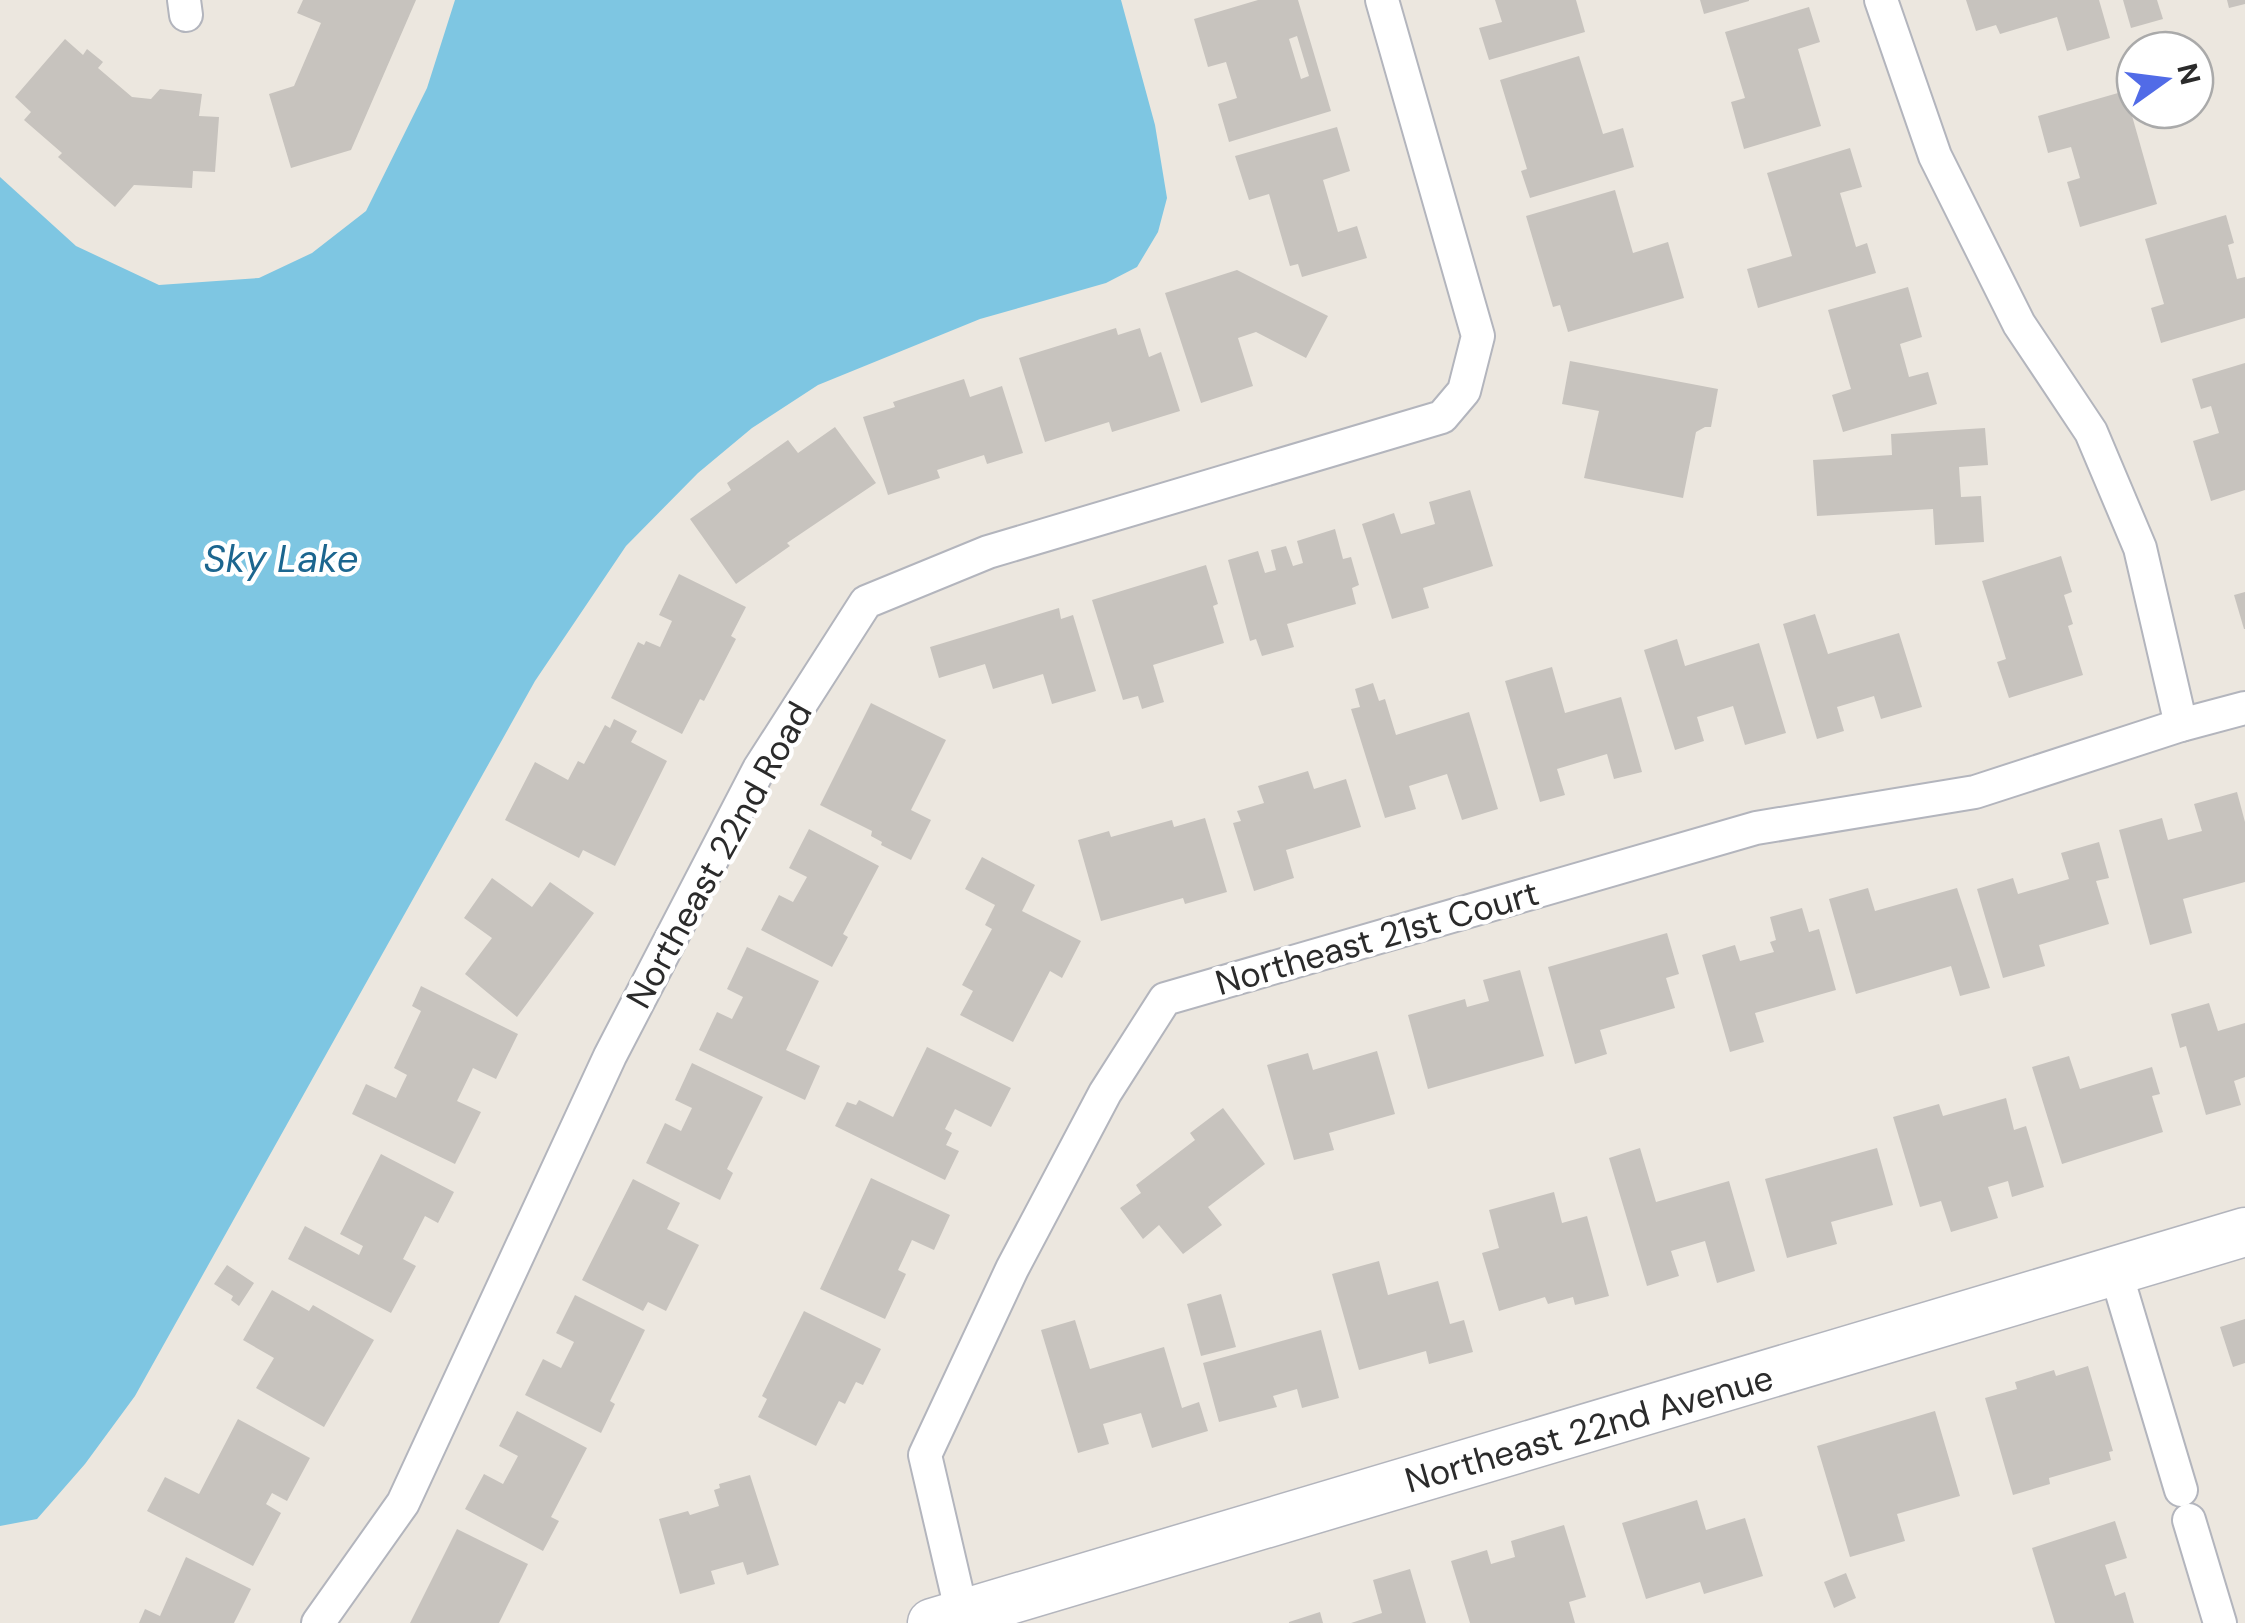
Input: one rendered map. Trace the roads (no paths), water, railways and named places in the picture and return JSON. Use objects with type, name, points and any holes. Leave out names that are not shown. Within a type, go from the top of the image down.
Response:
[{"type":"street","name":"Northeast 22nd Road","points":[[318,1623],[403,1502],[610,1056],[759,768],[866,602],[988,552],[1442,417],[1464,391],[1478,336],[1382,0]]},
{"type":"street","points":[[1880,0],[1935,156],[2019,324],[2091,432],[2140,548],[2182,725]]},
{"type":"street","name":"Northeast 21st Court","points":[[947,1619],[925,1455],[1040,1216],[1106,1093],[1165,999],[1756,828],[1975,792],[2245,708]]},
{"type":"street","name":"Northeast 22nd Avenue","points":[[947,1619],[2245,1232]]},
{"type":"street","points":[[2116,1272],[2220,1623]]},
{"type":"water","name":"Sky Lake","points":[[455,0],[1121,0],[1155,125],[1167,198],[1158,232],[1137,267],[1106,283],[980,319],[818,385],[752,428],[698,473],[626,546],[535,681],[135,1396],[85,1464],[37,1519],[0,1526],[0,177],[76,246],[159,285],[259,278],[312,253],[366,211],[427,88]]}]
